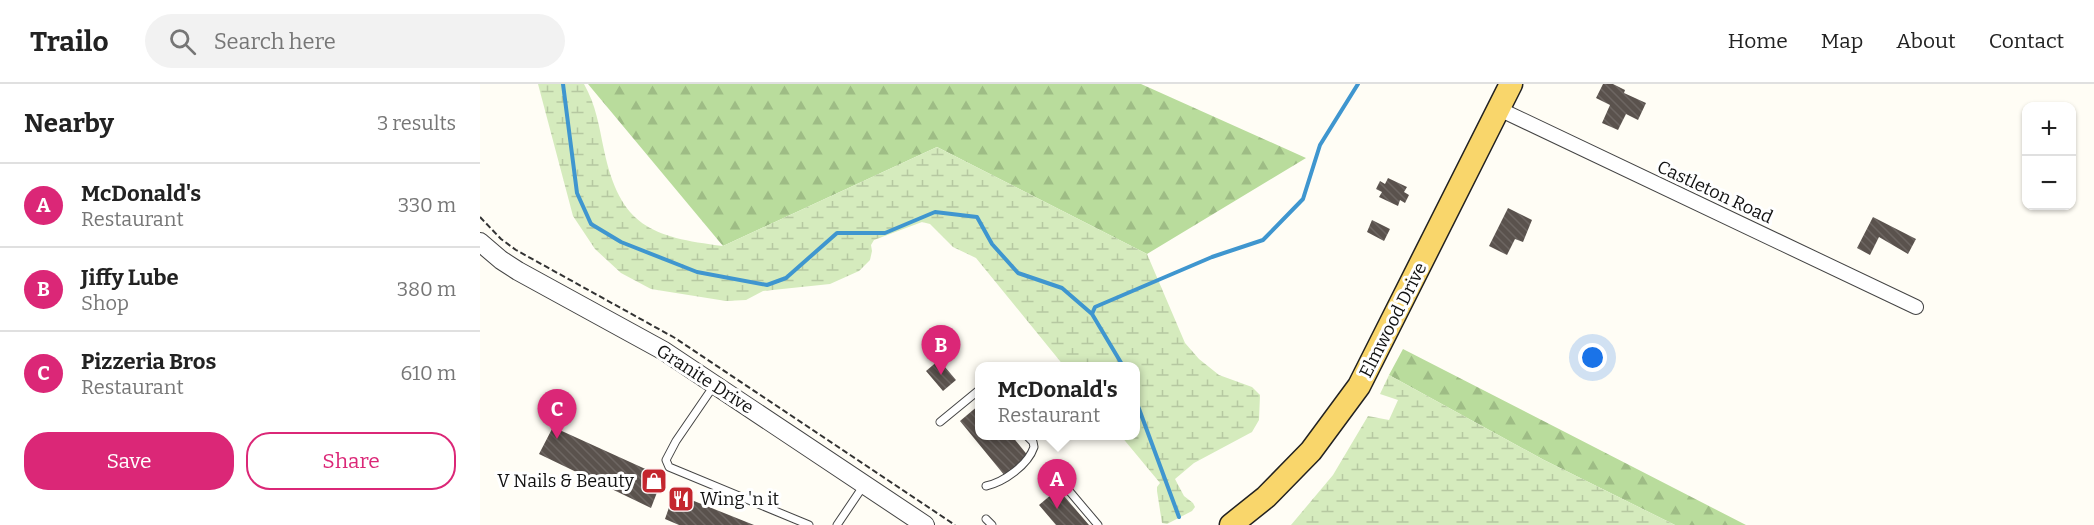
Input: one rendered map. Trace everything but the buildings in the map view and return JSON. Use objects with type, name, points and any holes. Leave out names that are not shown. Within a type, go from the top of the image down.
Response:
[{"type":"main road","name":"Elmwood Drive","points":[[1232,525],[1266,497],[1311,451],[1359,386],[1511,84]]},
{"type":"street","name":"Castleton Road","points":[[1499,109],[1916,307]]},
{"type":"street","name":"Granite Drive","points":[[480,242],[518,271],[646,340],[925,525]]},
{"type":"lane","points":[[715,385],[676,441],[666,460],[669,467],[809,525]]},
{"type":"lane","points":[[940,422],[975,393]]},
{"type":"lane","points":[[986,486],[998,483],[1026,461],[1034,447],[1031,440]]},
{"type":"lane","points":[[1049,466],[1098,525]]},
{"type":"lane","points":[[839,524],[865,484]]},
{"type":"lane","points":[[986,519],[992,525]]},
{"type":"green space","points":[[538,84],[584,84],[599,124],[611,176],[619,196],[642,223],[676,238],[723,246],[937,147],[1147,254],[1185,343],[1199,359],[1219,375],[1252,387],[1260,395],[1259,420],[1252,432],[1194,463],[1175,479],[1184,496],[1195,507],[1192,511],[1167,524],[1162,523],[1157,491],[1160,483],[1124,440],[1140,440],[1140,362],[1061,362],[976,258],[953,247],[930,224],[922,222],[874,240],[871,245],[870,260],[859,271],[830,284],[763,291],[746,300],[726,301],[651,289],[621,273],[595,249],[573,216]]},
{"type":"green space","points":[[588,84],[1141,84],[1306,158],[1147,254],[937,147],[723,246]]},
{"type":"green space","points":[[1403,349],[1746,525],[1675,525],[1544,460],[1389,375]]},
{"type":"green space","points":[[1389,375],[1544,460],[1675,525],[1291,525],[1333,475],[1368,416],[1389,420],[1398,400],[1380,394]]},
{"type":"waterway","points":[[563,84],[577,193],[591,224],[621,242],[697,272],[767,285],[786,278],[837,233],[885,233],[935,212],[977,217],[992,244],[1018,273],[1062,288],[1092,314],[1121,362]]},
{"type":"waterway","points":[[1092,314],[1095,307],[1212,257],[1263,240],[1303,199],[1320,145],[1358,84]]},
{"type":"waterway","points":[[1140,412],[1179,517]]},
{"type":"place","name":"Jiffy Lube","points":[[941,375]]},
{"type":"place","name":"Pizzeria Bros","points":[[557,439]]},
{"type":"place","name":"V Nails & Beauty","points":[[654,481]]},
{"type":"place","name":"Wing 'n it","points":[[681,499]]},
{"type":"place","name":"McDonald's","points":[[1057,509]]}]
